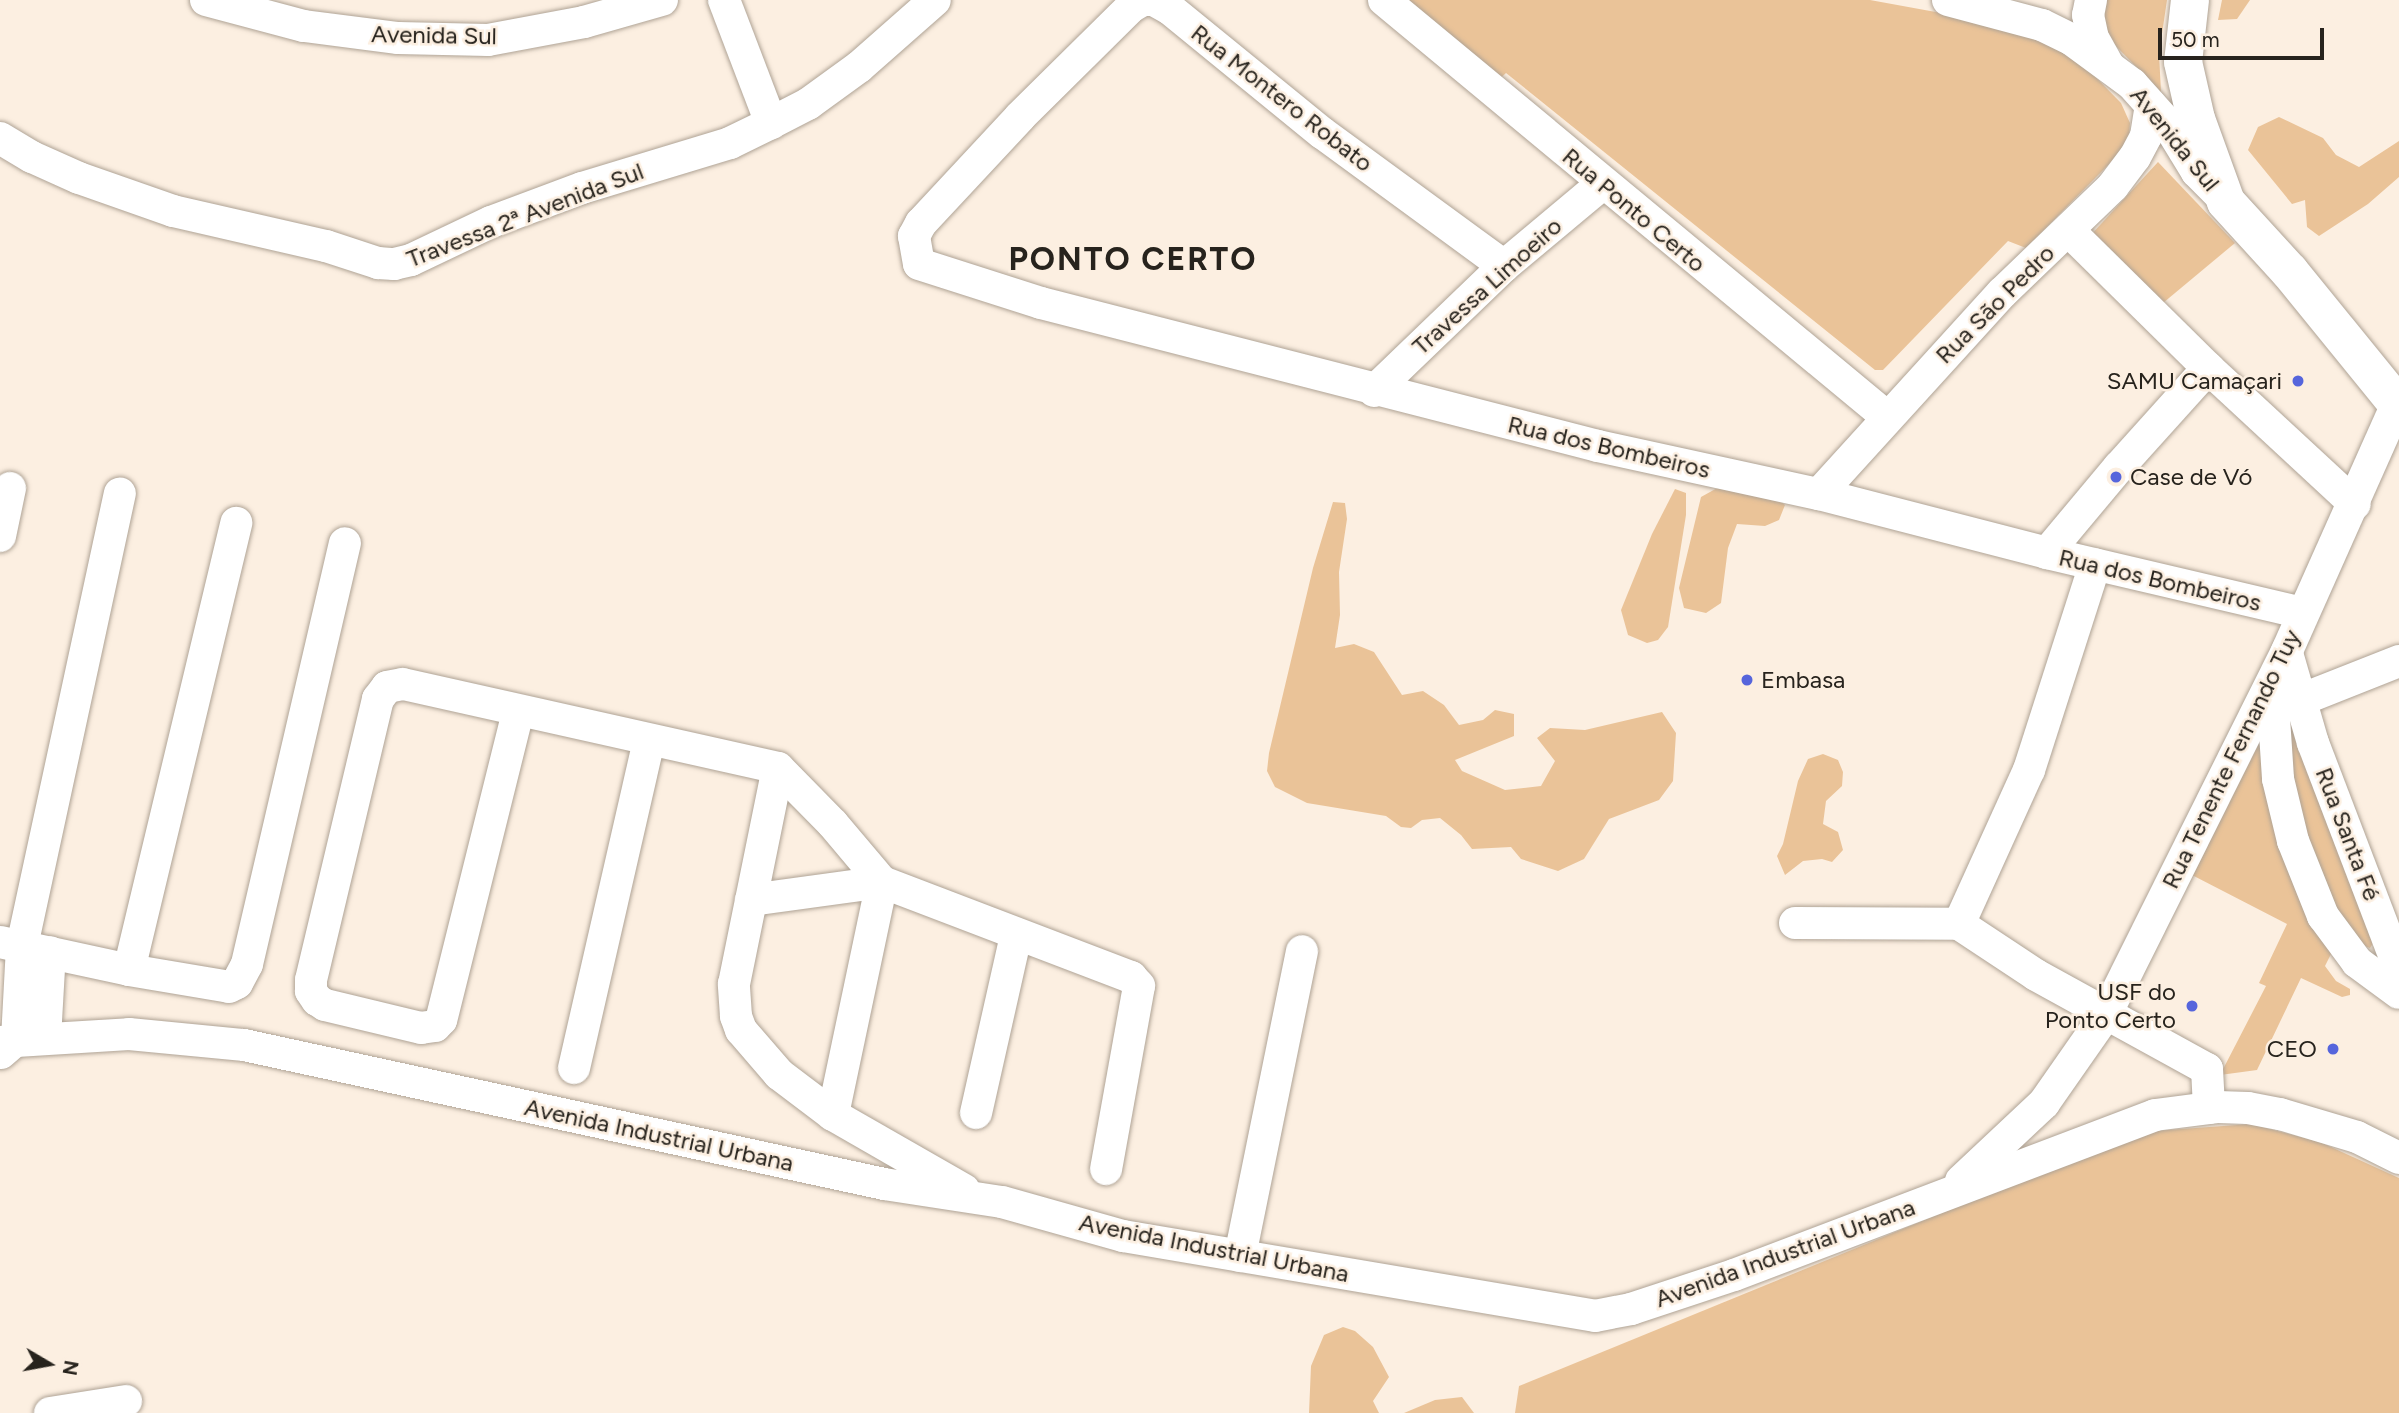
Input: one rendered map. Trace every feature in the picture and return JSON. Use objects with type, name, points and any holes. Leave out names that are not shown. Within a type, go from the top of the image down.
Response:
[{"type":"main road","points":[[2190,0],[2183,62],[2196,119],[2226,202],[2290,272],[2398,405]]},
{"type":"street","name":"Avenida Sul","points":[[206,0],[317,28],[398,38],[488,40],[584,23],[662,0]]},
{"type":"street","points":[[724,0],[771,123]]},
{"type":"street","name":"Travessa 2ª Avenida Sul","points":[[0,138],[32,157],[79,178],[173,211],[326,246],[378,263],[394,264],[411,260],[491,222],[556,198],[730,143],[771,123],[808,104],[859,67],[935,0]]},
{"type":"street","name":"Rua Montero Robato","points":[[919,264],[914,236],[921,223],[1020,117],[1131,7],[1143,0],[1154,0],[1170,9],[1322,132],[1504,266]]},
{"type":"street","name":"Rua Ponto Certo","points":[[1384,0],[1602,184],[1887,417]]},
{"type":"street","name":"Avenida Sul","points":[[1961,3],[2006,0]]},
{"type":"street","points":[[2091,0],[2088,15],[2093,38],[2108,66]]},
{"type":"street","name":"Avenida Sul","points":[[1961,3],[2042,25],[2071,39],[2133,84],[2167,123],[2197,172],[2226,202]]},
{"type":"street","name":"Rua São Pedro","points":[[1819,494],[2002,293],[2069,231],[2135,157],[2146,136],[2151,105]]},
{"type":"street","name":"Travessa Limoeiro","points":[[1374,391],[1504,266],[1602,184]]},
{"type":"street","points":[[2069,231],[2208,368],[2355,504]]},
{"type":"street","name":"Rua dos Bombeiros","points":[[919,264],[1041,303],[1374,391],[1598,446],[1819,494],[2047,554],[2302,613]]},
{"type":"street","points":[[2047,554],[2119,467],[2208,368]]},
{"type":"street","name":"Rua Tenente Fernando Tuy","points":[[1945,1195],[2044,1103],[2106,1014],[2287,651],[2398,405]]},
{"type":"street","points":[[0,536],[10,488]]},
{"type":"street","points":[[15,1043],[24,947],[120,494]]},
{"type":"street","points":[[129,970],[236,523]]},
{"type":"street","points":[[24,947],[129,970],[229,986],[243,976],[345,543]]},
{"type":"street","points":[[1959,924],[2029,770],[2095,564]]},
{"type":"street","points":[[2287,651],[2274,718],[2278,779],[2293,841],[2323,916],[2357,962],[2399,993]]},
{"type":"street","name":"Rua Santa Fé","points":[[2287,651],[2303,699],[2313,743],[2399,968]]},
{"type":"street","points":[[2303,699],[2399,661]]},
{"type":"street","points":[[518,712],[441,1020],[435,1026],[421,1028],[325,1005],[311,991],[311,980],[378,699],[387,687],[402,684],[778,768],[833,824],[882,883]]},
{"type":"street","points":[[574,1068],[649,740]]},
{"type":"street","points":[[778,768],[734,984],[738,1023],[751,1044],[779,1074],[833,1115],[978,1198]]},
{"type":"street","points":[[833,1115],[882,883]]},
{"type":"street","points":[[751,900],[882,883],[1131,976],[1139,986],[1106,1169]]},
{"type":"street","points":[[1795,923],[1959,924],[2036,975],[2207,1069],[2209,1108]]},
{"type":"street","points":[[976,1114],[1016,935]]},
{"type":"street","points":[[1240,1256],[1302,951]]},
{"type":"street","name":"Avenida Industrial Urbana","points":[[15,1043],[130,1034],[244,1045],[901,1186],[1002,1202],[1123,1236],[1595,1316],[1631,1309],[1734,1275],[2155,1115],[2209,1108],[2248,1108],[2280,1114],[2357,1138],[2399,1158]]},
{"type":"street","points":[[2044,1103],[2050,1126],[2076,1143]]},
{"type":"street","points":[[899,1151],[907,1169],[901,1186]]},
{"type":"street","points":[[50,1413],[126,1401]]},
{"type":"shaded area","points":[[1397,0],[1870,0],[2034,30],[2070,51],[2121,103],[2130,123],[2129,138],[2116,157],[2026,248],[2008,241],[1883,370],[1875,370],[1506,73],[1494,84]]},
{"type":"shaded area","points":[[2105,0],[2167,0],[2159,54],[2161,92],[2107,37],[2099,17]]},
{"type":"shaded area","points":[[2222,0],[2250,0],[2237,19],[2218,20]]},
{"type":"shaded area","points":[[2279,117],[2323,138],[2336,155],[2359,167],[2399,141],[2399,177],[2368,204],[2319,236],[2307,227],[2305,200],[2292,204],[2248,150],[2258,127]]},
{"type":"shaded area","points":[[2158,162],[2235,243],[2163,303],[2089,237]]},
{"type":"shaded area","points":[[1728,482],[1765,488],[1785,505],[1779,520],[1765,526],[1737,524],[1728,548],[1721,603],[1706,613],[1684,608],[1679,588],[1701,497]]},
{"type":"shaded area","points":[[1675,489],[1686,493],[1686,515],[1668,627],[1658,640],[1647,643],[1628,635],[1621,610],[1652,534]]},
{"type":"shaded area","points":[[1333,502],[1345,503],[1347,519],[1339,572],[1340,615],[1335,648],[1354,644],[1374,652],[1402,695],[1423,691],[1444,705],[1459,725],[1483,720],[1495,710],[1514,714],[1514,736],[1455,760],[1462,771],[1505,790],[1541,786],[1555,761],[1537,738],[1550,728],[1585,730],[1662,712],[1676,733],[1673,781],[1659,800],[1609,819],[1584,859],[1558,871],[1521,859],[1511,847],[1472,849],[1461,835],[1440,818],[1422,820],[1411,828],[1401,827],[1386,816],[1307,803],[1275,787],[1267,771],[1269,753],[1313,568]]},
{"type":"shaded area","points":[[2266,713],[2291,713],[2373,943],[2370,948],[2359,944],[2334,948],[2325,966],[2336,981],[2350,989],[2350,995],[2342,997],[2301,978],[2257,1070],[2220,1075],[2266,986],[2259,983],[2287,924],[2190,874]]},
{"type":"shaded area","points":[[1823,754],[1838,760],[1843,772],[1842,786],[1826,801],[1823,824],[1838,832],[1843,850],[1832,862],[1822,859],[1803,861],[1785,875],[1777,856],[1783,844],[1798,781],[1808,759]]},
{"type":"shaded area","points":[[2251,1124],[2320,1142],[2399,1178],[2399,1413],[1515,1413],[1519,1386],[2140,1132]]},
{"type":"shaded area","points":[[1343,1327],[1355,1331],[1373,1347],[1389,1377],[1373,1401],[1379,1413],[1309,1413],[1311,1366],[1324,1335]]},
{"type":"shaded area","points":[[1462,1397],[1474,1413],[1404,1413],[1435,1400]]},
{"type":"place","name":"SAMU Camaçari","points":[[2298,381]]},
{"type":"place","name":"Case de Vó","points":[[2116,477]]},
{"type":"place","name":"Embasa","points":[[1747,680]]},
{"type":"place","name":"USF do Ponto Certo","points":[[2192,1006]]},
{"type":"place","name":"CEO","points":[[2333,1049]]},
{"type":"district","name":"PONTO CERTO","points":[[1133,259]]}]
